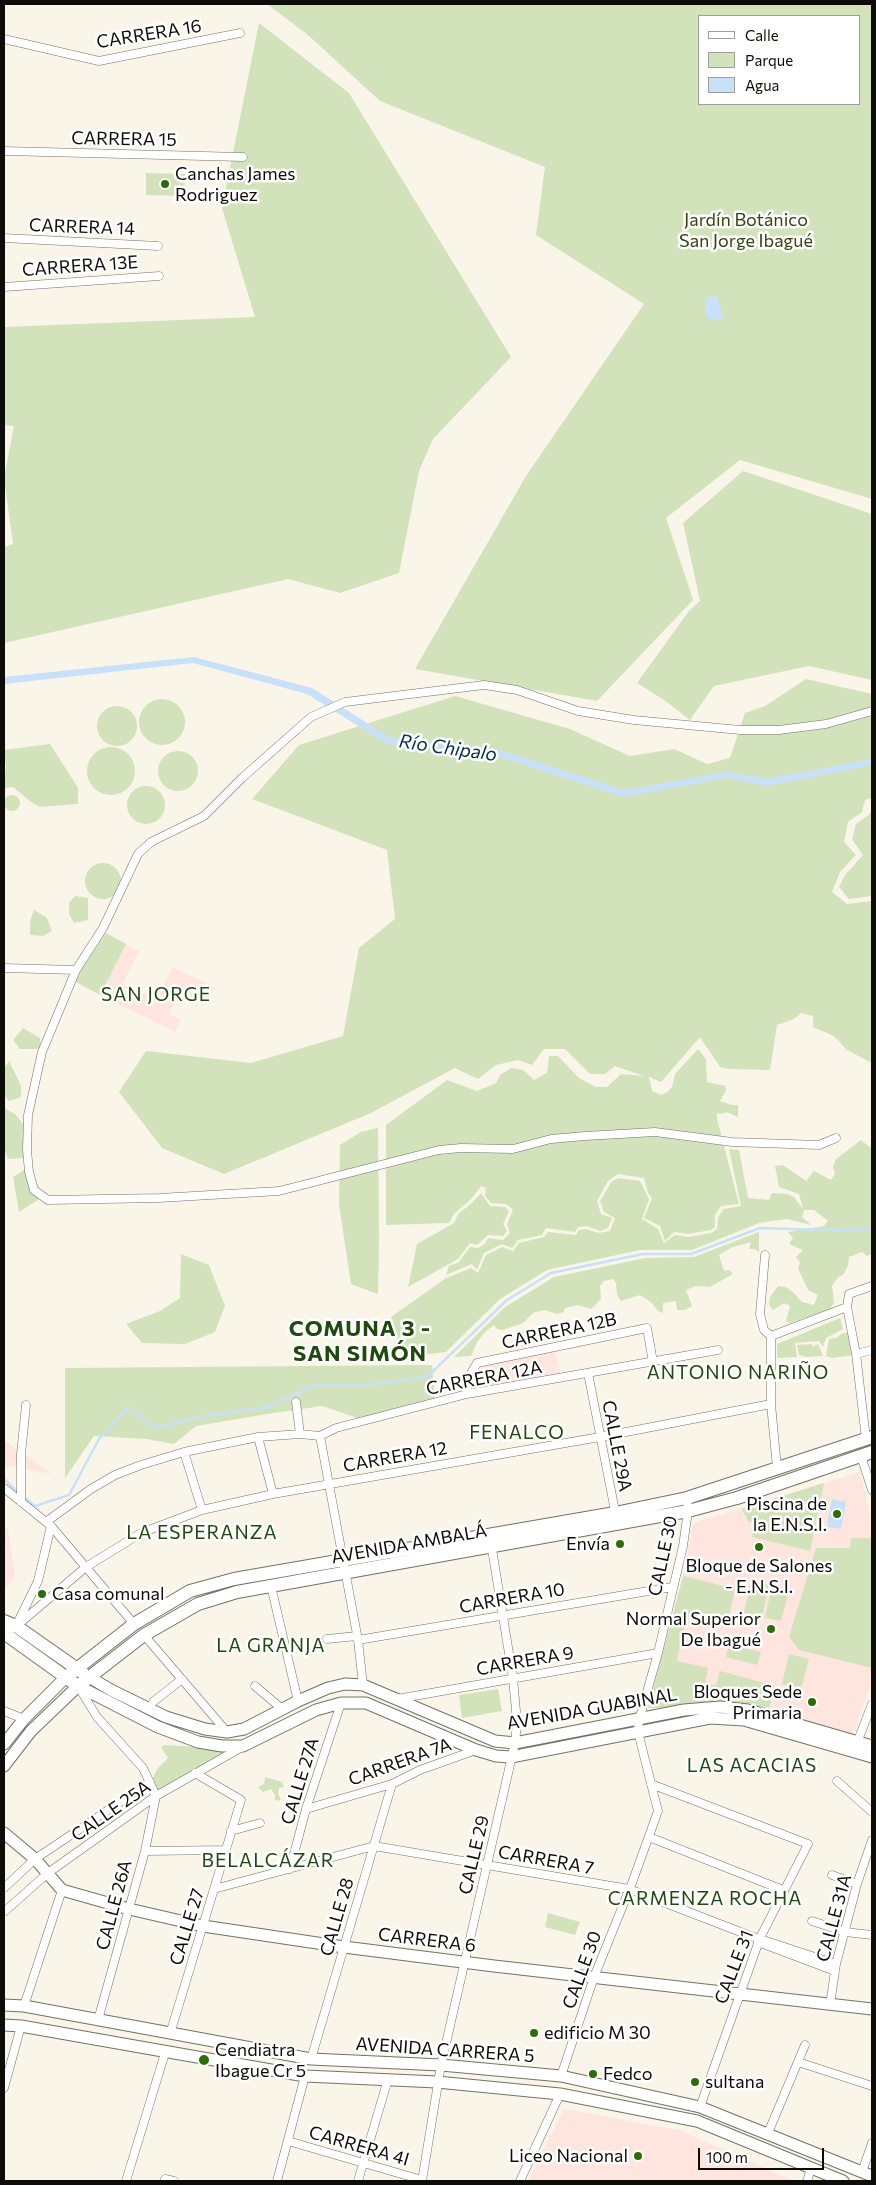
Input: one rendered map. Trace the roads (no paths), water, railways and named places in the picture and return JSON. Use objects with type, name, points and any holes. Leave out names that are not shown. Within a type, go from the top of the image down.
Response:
[{"type":"main road","name":"AVENIDA AMBALÁ","points":[[4,1766],[31,1731],[78,1686],[144,1635],[198,1604],[237,1592],[491,1547],[616,1518],[687,1498],[869,1438]]},
{"type":"main road","name":"AVENIDA AMBALÁ","points":[[4,1744],[24,1719],[65,1678],[134,1624],[190,1591],[234,1579],[489,1533],[688,1511],[737,1498],[867,1454]]},
{"type":"main road","name":"AVENIDA GUABINAL","points":[[8,1629],[111,1690],[166,1717],[205,1729],[227,1732],[244,1729],[298,1701],[328,1688],[344,1684],[363,1685],[495,1741],[515,1744],[684,1710],[720,1707],[748,1710],[872,1746]]},
{"type":"main road","name":"AVENIDA GUABINAL","points":[[8,1629],[65,1678],[78,1686],[149,1723],[198,1742],[222,1746],[243,1746],[316,1710],[341,1703],[366,1703],[476,1750],[496,1756],[511,1757],[710,1718],[744,1720],[872,1757]]},
{"type":"main road","points":[[4,1833],[35,1859],[62,1890]]},
{"type":"main road","name":"CARRERA 6","points":[[62,1890],[129,1910],[202,1926],[344,1947],[594,1978],[872,2009]]},
{"type":"main road","name":"AVENIDA CARRERA 5","points":[[4,2005],[24,2006],[311,2059],[441,2065],[561,2076],[700,2107],[867,2174]]},
{"type":"main road","name":"AVENIDA CARRERA 5","points":[[4,2025],[21,2026],[305,2076],[437,2082],[560,2094],[697,2121],[843,2181]]},
{"type":"street","name":"CARRERA 16","points":[[4,39],[99,60],[240,33]]},
{"type":"street","name":"CARRERA 15","points":[[4,151],[243,157]]},
{"type":"street","name":"CARRERA 14","points":[[4,238],[158,246]]},
{"type":"street","name":"CARRERA 13E","points":[[4,287],[159,276]]},
{"type":"street","points":[[836,1138],[819,1144],[732,1142],[655,1132],[584,1136],[551,1139],[512,1149],[461,1148],[439,1150],[279,1192],[159,1198],[48,1200],[34,1190],[28,1172],[28,1115],[42,1052],[76,970],[100,932],[138,854],[150,842],[204,816],[249,772],[311,717],[345,702],[484,686],[517,690],[578,711],[634,720],[740,730],[779,730],[826,724],[872,711]]},
{"type":"street","points":[[4,968],[76,970]]},
{"type":"street","points":[[765,1255],[760,1314],[764,1330],[771,1336],[771,1404],[777,1468]]},
{"type":"street","points":[[869,1438],[847,1307],[849,1294],[872,1286]]},
{"type":"street","points":[[771,1336],[847,1307]]},
{"type":"street","name":"CARRERA 12B","points":[[467,1394],[468,1378],[477,1363],[647,1328],[653,1362]]},
{"type":"street","name":"CARRERA 12A","points":[[48,1524],[76,1500],[115,1475],[184,1452],[258,1437],[300,1434],[320,1436],[336,1428],[467,1394],[718,1350]]},
{"type":"street","points":[[856,1354],[872,1350]]},
{"type":"street","name":"CALLE 29A","points":[[588,1374],[616,1518]]},
{"type":"street","points":[[296,1402],[300,1434]]},
{"type":"street","name":"CARRERA 12","points":[[8,1629],[86,1567],[141,1533],[202,1510],[273,1494],[600,1437],[771,1404]]},
{"type":"street","points":[[21,1501],[21,1454],[26,1405]]},
{"type":"street","points":[[320,1436],[358,1638],[363,1685]]},
{"type":"street","points":[[258,1437],[273,1494]]},
{"type":"street","points":[[184,1452],[202,1510]]},
{"type":"street","points":[[867,1454],[872,1490]]},
{"type":"street","points":[[4,1488],[48,1524],[134,1624]]},
{"type":"street","name":"CALLE 30","points":[[561,2076],[594,1978],[658,1811],[638,1732],[639,1720],[658,1653],[683,1546],[688,1511],[687,1498]]},
{"type":"street","points":[[8,1629],[38,1581],[48,1524]]},
{"type":"street","name":"CALLE 29","points":[[422,2181],[437,2082],[515,1744],[517,1722],[513,1678],[489,1533]]},
{"type":"street","points":[[270,1586],[298,1701]]},
{"type":"street","name":"CARRERA 10","points":[[327,1639],[358,1638],[672,1587]]},
{"type":"street","points":[[144,1635],[227,1732]]},
{"type":"street","name":"CARRERA 9","points":[[396,1699],[658,1653]]},
{"type":"street","points":[[154,1702],[182,1679]]},
{"type":"street","points":[[78,1686],[97,1717],[143,1768],[156,1796]]},
{"type":"street","points":[[255,1686],[282,1709]]},
{"type":"street","name":"CALLE 27A","points":[[290,1869],[306,1809],[341,1703]]},
{"type":"street","points":[[857,1743],[872,1704]]},
{"type":"street","points":[[4,1711],[24,1719]]},
{"type":"street","name":"CALLE 25A","points":[[4,1912],[48,1873],[156,1796],[243,1746]]},
{"type":"street","name":"CARRERA 7A","points":[[306,1809],[392,1784],[420,1770],[476,1750]]},
{"type":"street","name":"CALLE 27","points":[[170,2034],[241,1800],[195,1774]]},
{"type":"street","points":[[837,1781],[872,1812]]},
{"type":"street","name":"CALLE 25A","points":[[4,1888],[35,1859],[150,1782]]},
{"type":"street","name":"CALLE 28","points":[[311,2059],[392,1784]]},
{"type":"street","name":"CALLE 31","points":[[651,1784],[808,1844],[759,1940],[700,2107]]},
{"type":"street","name":"CALLE 26A","points":[[98,2020],[145,1850],[156,1796]]},
{"type":"street","points":[[231,1831],[260,1823]]},
{"type":"street","points":[[649,1837],[784,1890]]},
{"type":"street","name":"CALLE 31A","points":[[830,2005],[836,1968],[857,1884],[872,1840]]},
{"type":"street","name":"CARRERA 7","points":[[214,1889],[374,1846],[629,1889],[836,1968]]},
{"type":"street","points":[[145,1850],[226,1850]]},
{"type":"street","points":[[864,1865],[872,1866]]},
{"type":"street","points":[[832,1875],[857,1884]]},
{"type":"street","points":[[24,2006],[62,1890]]},
{"type":"street","points":[[812,1922],[845,1932],[872,1936]]},
{"type":"street","points":[[4,2088],[21,2026]]},
{"type":"street","points":[[768,2133],[805,2045]]},
{"type":"street","points":[[126,2181],[166,2053]]},
{"type":"street","points":[[798,2062],[872,2086]]},
{"type":"street","points":[[277,2181],[305,2076]]},
{"type":"street","points":[[358,2181],[388,2079]]},
{"type":"street","points":[[520,2181],[560,2094]]},
{"type":"street","name":"CARRERA 4I","points":[[288,2141],[422,2181]]},
{"type":"street","points":[[867,2174],[872,2143]]},
{"type":"street","points":[[807,2181],[811,2168]]},
{"type":"street","points":[[165,2179],[174,2181]]},
{"type":"water","points":[[717,296],[723,317],[718,321],[710,319],[705,314],[706,297]]},
{"type":"water","name":"Río Chipalo","points":[[194,657],[312,688],[389,737],[500,750],[624,790],[727,772],[767,779],[872,759],[872,765],[767,786],[726,778],[624,797],[499,757],[387,744],[307,694],[193,663],[4,684],[4,677]]},
{"type":"water","name":"Piscina de la E.N.S.I.","points":[[832,1499],[846,1502],[841,1529],[827,1527]]},
{"type":"waterway","points":[[24,1497],[35,1506],[69,1495],[99,1439],[128,1407],[155,1428],[199,1417],[267,1407],[315,1385],[371,1385],[427,1377],[507,1300],[551,1273],[643,1254],[691,1254],[760,1228],[872,1229]]},
{"type":"waterway","points":[[4,1479],[19,1493]]},
{"type":"place","name":"Canchas James Rodriguez","points":[[165,184]]},
{"type":"place","name":"Piscina de la E.N.S.I.","points":[[837,1514]]},
{"type":"place","name":"Envía","points":[[620,1544]]},
{"type":"place","name":"Bloque de Salones - E.N.S.I.","points":[[759,1547]]},
{"type":"place","name":"Casa comunal","points":[[42,1594]]},
{"type":"place","name":"Normal Superior De Ibagué","points":[[771,1629]]},
{"type":"place","name":"Bloques Sede Primaria","points":[[812,1702]]},
{"type":"place","name":"edificio M 30","points":[[534,2033]]},
{"type":"place","name":"Cendiatra Ibague Cr 5","points":[[204,2060]]},
{"type":"place","name":"Fedco","points":[[593,2074]]},
{"type":"place","name":"sultana","points":[[695,2082]]},
{"type":"place","name":"Liceo Nacional","points":[[638,2156]]},
{"type":"district","name":"SAN JORGE","points":[[156,995]]},
{"type":"district","name":"COMUNA 3 - SAN SIMÓN","points":[[360,1342]]},
{"type":"district","name":"ANTONIO NARIÑO","points":[[738,1373]]},
{"type":"district","name":"FENALCO","points":[[517,1433]]},
{"type":"district","name":"LA ESPERANZA","points":[[202,1533]]},
{"type":"district","name":"LA GRANJA","points":[[271,1646]]},
{"type":"district","name":"LAS ACACIAS","points":[[752,1766]]},
{"type":"district","name":"BELALCÁZAR","points":[[268,1861]]},
{"type":"district","name":"CARMENZA ROCHA","points":[[705,1899]]},
{"type":"park label","name":"Jardín Botánico San Jorge Ibagué","points":[[746,230]]}]
